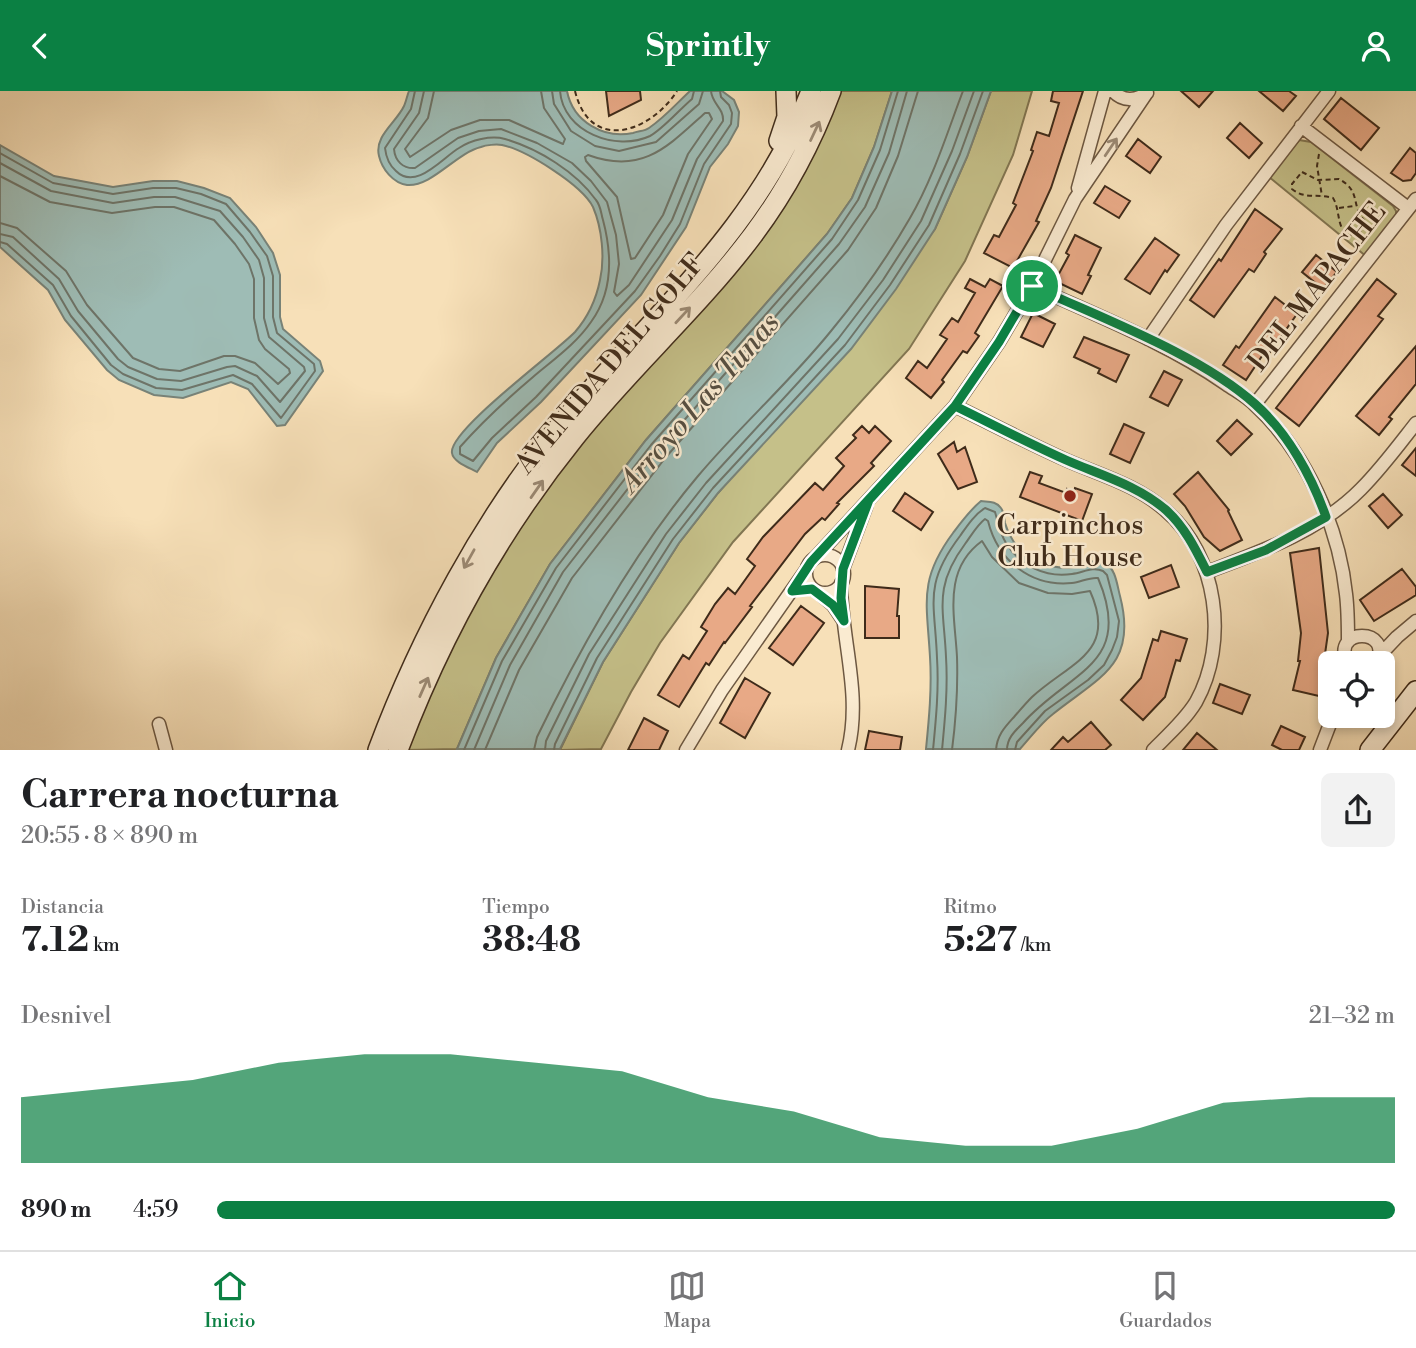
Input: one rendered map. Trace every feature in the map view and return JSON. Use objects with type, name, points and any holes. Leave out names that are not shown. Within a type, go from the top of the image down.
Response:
[{"type":"street","points":[[714,255],[782,136],[787,117],[786,91]]},
{"type":"street","points":[[1075,199],[1105,91]]},
{"type":"street","points":[[1113,91],[1123,99],[1131,100],[1147,93]]},
{"type":"street","points":[[1148,339],[1226,225],[1329,91]]},
{"type":"street","name":"AVENIDA DEL GOLF","points":[[378,750],[429,634],[479,542],[501,508],[560,426],[714,255],[740,222],[799,123],[822,92]]},
{"type":"street","name":"AVENIDA DEL GOLF","points":[[398,750],[434,664],[502,540],[574,438],[728,267],[755,233],[782,192],[816,131],[822,92]]},
{"type":"street","points":[[685,750],[722,690],[814,559],[955,406],[999,342],[1032,286],[1075,199],[1147,93]]},
{"type":"street","points":[[1301,126],[1412,204]]},
{"type":"street","name":"DEL MAPACHE","points":[[1255,404],[1412,204]]},
{"type":"street","points":[[1032,286],[1148,339],[1207,370],[1255,404],[1273,423],[1311,481],[1326,517],[1343,572],[1348,621],[1347,651]]},
{"type":"street","points":[[955,406],[1130,487],[1166,510],[1186,532],[1207,572],[1213,605],[1214,628],[1208,671],[1195,702],[1153,750]]},
{"type":"street","points":[[1207,572],[1266,550],[1326,517],[1360,491],[1416,423]]},
{"type":"street","points":[[792,591],[815,590],[829,593],[842,576],[869,500]]},
{"type":"street","points":[[814,559],[831,557],[842,576],[844,621],[854,697],[848,750]]},
{"type":"street","points":[[806,570],[806,580],[833,605],[844,621]]},
{"type":"street","points":[[1348,621],[1362,635],[1376,642],[1397,636]]},
{"type":"street","points":[[1384,651],[1397,636],[1416,621]]},
{"type":"street","points":[[1348,642],[1362,635]]},
{"type":"street","points":[[1376,642],[1376,651]]},
{"type":"street","points":[[1370,750],[1416,691]]},
{"type":"street","points":[[159,724],[166,750]]},
{"type":"street","points":[[1320,750],[1329,728]]},
{"type":"path","points":[[575,91],[580,108],[589,121],[600,128],[625,131],[636,127],[659,111],[677,91]]},
{"type":"path","points":[[1322,196],[1317,161],[1324,144]]},
{"type":"path","points":[[1302,172],[1321,180],[1334,178],[1346,183],[1356,195],[1360,217],[1367,223],[1354,236],[1346,233],[1339,225],[1338,208],[1333,198],[1322,196],[1301,196],[1291,186],[1302,172]]},
{"type":"path","points":[[1338,208],[1356,205]]},
{"type":"shaded area","points":[[839,91],[892,91],[874,147],[852,198],[827,234],[646,440],[550,564],[496,658],[457,749],[405,750],[418,714],[488,576],[581,438],[720,283]]},
{"type":"shaded area","points":[[991,91],[1032,91],[1013,155],[965,261],[909,349],[733,542],[660,643],[601,749],[560,750],[603,662],[679,543],[935,229],[967,157]]},
{"type":"shaded area","points":[[1299,140],[1311,142],[1396,211],[1396,218],[1367,257],[1269,177]]},
{"type":"water","points":[[409,91],[567,91],[576,111],[591,126],[601,131],[622,134],[649,128],[690,91],[722,91],[734,100],[739,112],[738,126],[710,167],[686,227],[641,295],[541,402],[497,443],[477,472],[453,456],[455,442],[484,410],[564,342],[584,320],[594,301],[600,280],[600,234],[593,207],[578,189],[538,161],[502,145],[472,150],[426,181],[407,185],[393,178],[383,166],[378,149],[383,136],[404,106]]},
{"type":"water","name":"Arroyo Las Tunas","points":[[892,91],[991,91],[967,157],[935,229],[896,289],[851,349],[718,493],[679,543],[603,662],[560,749],[457,749],[496,658],[550,564],[646,440],[827,234],[852,198],[874,147]]},
{"type":"water","points":[[0,145],[54,176],[113,187],[153,181],[177,181],[230,198],[256,227],[273,253],[280,275],[280,317],[283,329],[320,361],[323,371],[285,425],[277,426],[248,389],[231,382],[183,398],[154,395],[119,380],[107,370],[65,320],[48,290],[0,247]]},
{"type":"water","points":[[981,501],[999,506],[1013,541],[1032,559],[1060,568],[1096,561],[1109,566],[1116,578],[1120,596],[1124,638],[1119,654],[1099,679],[1049,718],[1020,749],[926,749],[931,669],[927,592],[934,565],[942,550],[963,520]]},
{"type":"building","points":[[606,91],[640,91],[641,100],[609,116]]},
{"type":"building","points":[[1053,91],[1083,91],[1051,188],[1036,221],[1039,222],[1013,268],[984,253],[994,235],[999,237],[1016,205],[1013,203],[1033,151],[1031,150],[1037,132],[1049,136],[1059,103],[1051,101]]},
{"type":"building","points":[[1181,91],[1213,91],[1199,107]]},
{"type":"building","points":[[1259,91],[1289,91],[1296,96],[1283,111]]},
{"type":"building","points":[[1341,98],[1379,128],[1361,150],[1324,119]]},
{"type":"building","points":[[1240,123],[1262,143],[1249,158],[1227,138]]},
{"type":"building","points":[[1138,139],[1161,157],[1150,173],[1126,156]]},
{"type":"building","points":[[1410,148],[1416,153],[1416,173],[1411,180],[1403,181],[1391,173]]},
{"type":"building","points":[[1105,186],[1130,201],[1119,218],[1094,203]]},
{"type":"building","points":[[1255,209],[1282,229],[1264,252],[1266,254],[1254,272],[1249,269],[1214,317],[1190,300],[1219,259],[1221,261]]},
{"type":"building","points":[[1075,235],[1101,248],[1082,294],[1055,281],[1069,255],[1066,253]]},
{"type":"building","points":[[1155,238],[1179,255],[1167,272],[1165,270],[1150,294],[1125,279]]},
{"type":"building","points":[[1316,255],[1337,272],[1323,289],[1302,272]]},
{"type":"building","points":[[970,279],[985,287],[990,279],[1003,286],[975,333],[979,336],[967,353],[963,351],[931,398],[906,378],[918,361],[927,368],[947,339],[940,335],[952,318],[958,322],[975,293],[965,288]]},
{"type":"building","points":[[1377,279],[1396,294],[1378,316],[1383,319],[1299,426],[1276,408]]},
{"type":"building","points":[[1275,297],[1297,314],[1268,355],[1264,353],[1246,380],[1223,365],[1236,346],[1239,348]]},
{"type":"building","points":[[1033,313],[1055,324],[1043,347],[1021,337]]},
{"type":"building","points":[[1084,337],[1129,355],[1116,382],[1098,373],[1100,369],[1074,357]]},
{"type":"building","points":[[1416,346],[1416,384],[1389,417],[1392,419],[1379,435],[1356,416]]},
{"type":"building","points":[[1164,371],[1182,380],[1168,406],[1150,397]]},
{"type":"building","points":[[1237,420],[1252,434],[1231,455],[1217,441]]},
{"type":"building","points":[[1124,424],[1144,433],[1130,463],[1110,454]]},
{"type":"building","points":[[862,426],[869,433],[875,426],[891,441],[871,463],[874,466],[837,503],[839,504],[825,520],[822,518],[805,534],[709,665],[706,663],[679,707],[658,695],[683,655],[689,659],[707,631],[701,627],[715,604],[728,588],[735,594],[755,566],[747,559],[763,537],[815,483],[823,490],[844,466],[836,458],[856,438],[853,435]]},
{"type":"building","points":[[954,442],[957,452],[965,447],[977,482],[958,489],[938,454]]},
{"type":"building","points":[[1416,448],[1416,476],[1402,465]]},
{"type":"building","name":"Carpinchos Club House","points":[[1030,472],[1042,476],[1039,483],[1066,493],[1067,489],[1074,492],[1075,488],[1092,494],[1082,521],[1020,497]]},
{"type":"building","points":[[1198,472],[1229,510],[1242,540],[1220,551],[1204,537],[1185,506],[1174,494]]},
{"type":"building","points":[[905,493],[933,512],[921,530],[893,511]]},
{"type":"building","points":[[1383,494],[1402,515],[1388,528],[1369,506]]},
{"type":"building","points":[[1319,548],[1328,633],[1325,651],[1318,651],[1318,696],[1293,690],[1300,661],[1301,633],[1290,553]]},
{"type":"building","points":[[1171,565],[1179,587],[1149,598],[1141,577]]},
{"type":"building","points":[[1402,569],[1416,587],[1416,595],[1374,621],[1360,600]]},
{"type":"building","points":[[865,586],[899,589],[899,638],[865,638]]},
{"type":"building","points":[[801,606],[824,623],[793,665],[769,648]]},
{"type":"building","points":[[1161,631],[1187,639],[1180,661],[1176,660],[1165,697],[1143,720],[1121,700],[1141,678],[1153,639],[1158,641]]},
{"type":"building","points":[[745,678],[770,693],[745,738],[720,723]]},
{"type":"building","points":[[1220,684],[1250,695],[1242,714],[1213,703]]},
{"type":"building","points":[[644,718],[668,731],[659,750],[628,750]]},
{"type":"building","points":[[1091,722],[1111,745],[1105,750],[1051,750],[1063,737],[1068,742]]},
{"type":"building","points":[[1281,726],[1305,737],[1299,750],[1282,750],[1272,745]]},
{"type":"building","points":[[869,731],[902,737],[900,750],[865,750]]},
{"type":"building","points":[[1197,733],[1217,750],[1183,750]]},
{"type":"place","name":"Carpinchos Club House","points":[[1070,496]]},
{"type":"route","points":[[1032,286],[999,342],[955,406],[811,562],[792,591],[812,589],[818,592],[833,605],[844,621],[841,598],[843,569],[869,500],[955,406],[1146,496],[1166,510],[1186,532],[1207,572],[1266,550],[1326,517],[1311,481],[1299,461],[1273,423],[1255,404],[1207,370],[1148,339],[1032,286]]}]
